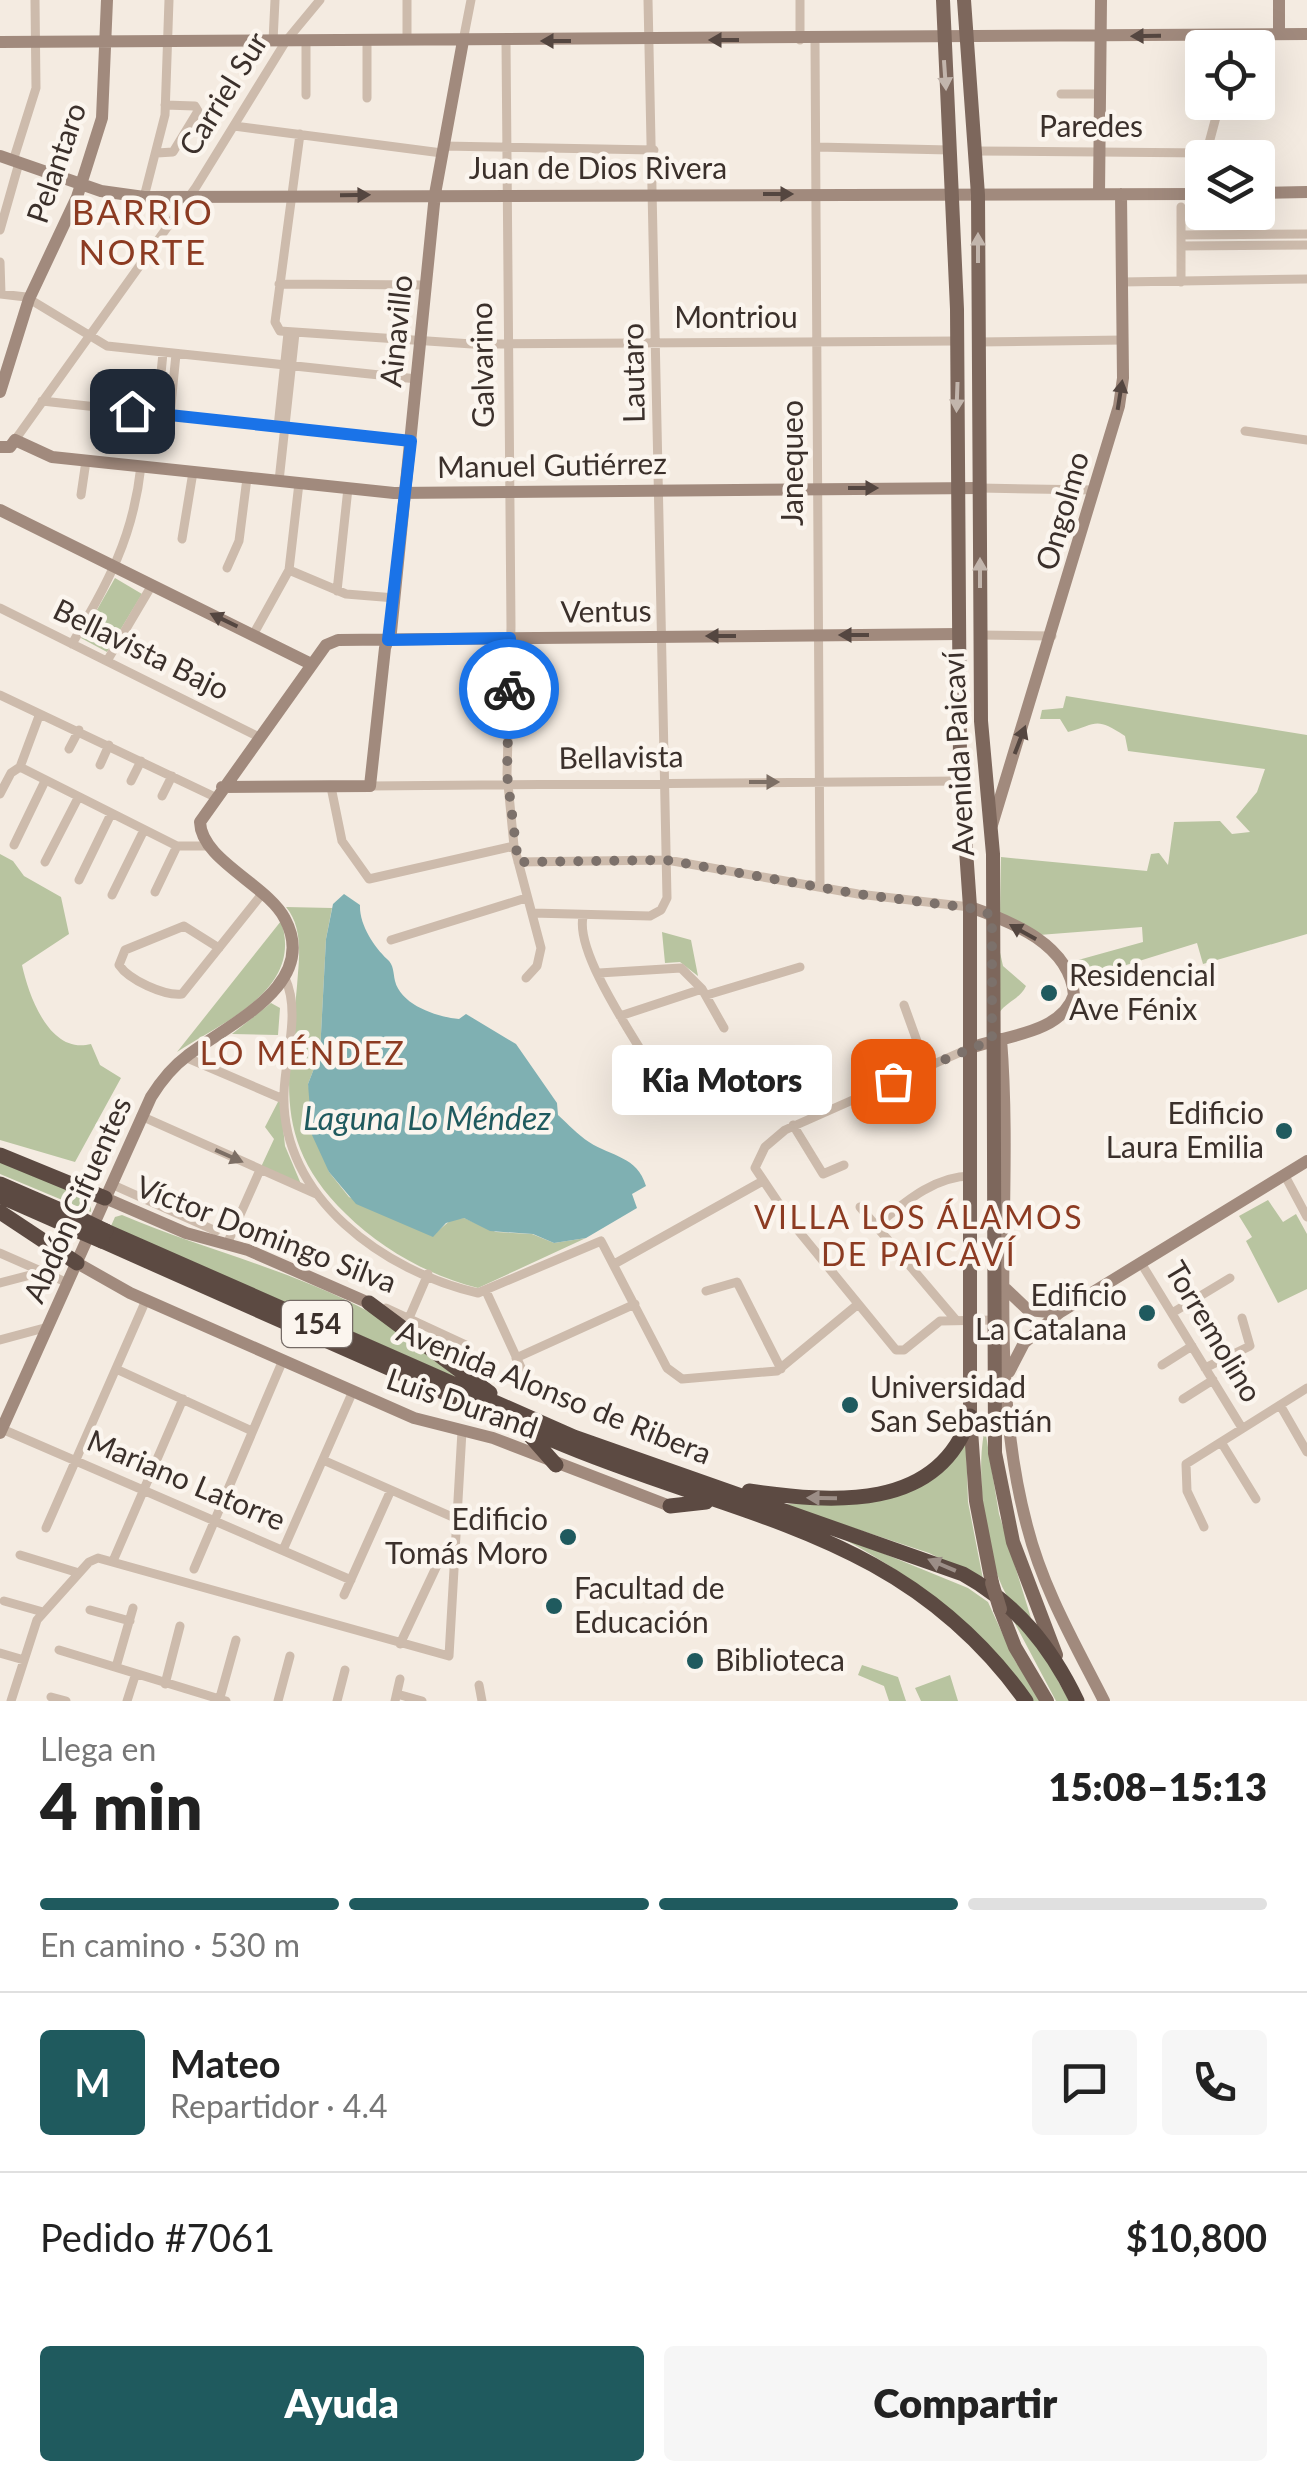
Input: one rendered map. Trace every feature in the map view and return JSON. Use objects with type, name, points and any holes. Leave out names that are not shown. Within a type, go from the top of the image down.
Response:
[{"type":"highway","points":[[0,1155],[108,1191]]},
{"type":"highway","name":"Avenida Alonso de Ribera","points":[[0,1184],[81,1226]]},
{"type":"highway","name":"Avenida Alonso de Ribera","points":[[0,1196],[81,1226],[523,1421],[727,1504],[839,1544],[897,1575],[977,1640],[1026,1701]]},
{"type":"highway","points":[[0,1212],[78,1263]]},
{"type":"highway","points":[[369,1303],[523,1421],[556,1465]]},
{"type":"highway","points":[[706,1484],[817,1498],[900,1490],[927,1479],[946,1463],[970,1416]]},
{"type":"highway","name":"Avenida Alonso de Ribera","points":[[523,1421],[963,1574],[1025,1620],[1064,1674]]},
{"type":"highway","points":[[670,1506],[727,1504]]},
{"type":"highway","name":"154","points":[[1064,1674],[1077,1701]]},
{"type":"main road","name":"Avenida Paicaví","points":[[943,0],[954,195],[961,781],[970,908],[971,1176],[963,1319],[976,1501],[992,1584],[1014,1647],[1047,1701]]},
{"type":"main road","name":"Avenida Paicaví","points":[[964,0],[978,195],[980,635],[991,833],[996,1039],[995,1453],[1003,1506],[1018,1560],[1064,1674]]},
{"type":"street","points":[[0,230],[11,160],[35,96],[35,0]]},
{"type":"street","name":"Pelantaro","points":[[1,385],[5,356],[82,184],[104,110],[107,0]]},
{"type":"street","points":[[144,197],[157,154],[165,105],[169,0]]},
{"type":"street","points":[[275,0],[280,41]]},
{"type":"street","name":"Carriel Sur","points":[[0,461],[188,197],[234,126],[280,41],[320,0]]},
{"type":"street","points":[[407,0],[407,40]]},
{"type":"street","name":"Ainavillo","points":[[370,786],[395,598],[435,194],[471,0]]},
{"type":"street","name":"Lautaro","points":[[532,914],[583,918],[658,913],[667,898],[656,194],[648,0]]},
{"type":"street","points":[[800,0],[800,40]]},
{"type":"street","points":[[1099,194],[1100,0]]},
{"type":"street","points":[[1279,0],[1279,34]]},
{"type":"street","points":[[1275,35],[1307,34]]},
{"type":"street","points":[[0,42],[1100,36],[1185,39]]},
{"type":"street","points":[[306,40],[306,95]]},
{"type":"street","points":[[366,98],[367,40]]},
{"type":"street","name":"Janequeo","points":[[815,40],[820,887]]},
{"type":"street","name":"Galvarino","points":[[506,42],[509,784],[514,846],[541,954],[526,978]]},
{"type":"street","points":[[1061,94],[1100,94]]},
{"type":"street","points":[[157,154],[173,152],[198,111],[194,106],[165,105]]},
{"type":"street","points":[[234,126],[442,150],[654,150]]},
{"type":"street","points":[[300,134],[279,284],[426,284]]},
{"type":"street","points":[[816,147],[950,150]]},
{"type":"street","name":"Paredes","points":[[975,151],[1185,154]]},
{"type":"street","name":"Juan de Dios Rivera","points":[[11,160],[82,184],[144,197],[1185,194]]},
{"type":"street","points":[[1275,193],[1307,192]]},
{"type":"street","name":"Ongolmo","points":[[991,833],[1121,394],[1121,194]]},
{"type":"street","points":[[1181,207],[1182,282]]},
{"type":"street","points":[[1181,240],[1307,234]]},
{"type":"street","points":[[1181,240],[1307,245]]},
{"type":"street","points":[[0,262],[0,294],[29,299],[88,338],[114,348],[417,379]]},
{"type":"street","points":[[1122,282],[1307,279]]},
{"type":"street","name":"Montriou","points":[[279,284],[276,328],[292,333],[421,343],[508,344],[957,340]]},
{"type":"street","points":[[279,481],[292,333]]},
{"type":"street","points":[[978,342],[1123,340]]},
{"type":"street","points":[[157,414],[163,352]]},
{"type":"street","points":[[170,415],[176,354]]},
{"type":"street","points":[[42,401],[411,441]]},
{"type":"street","points":[[1245,431],[1307,440]]},
{"type":"street","name":"Manuel Gutiérrez","points":[[8,445],[86,461],[406,493],[818,488],[1095,490]]},
{"type":"street","points":[[82,495],[86,461]]},
{"type":"street","points":[[72,644],[134,522],[141,466]]},
{"type":"street","points":[[182,538],[193,472]]},
{"type":"street","points":[[228,568],[239,541],[248,478]]},
{"type":"street","points":[[253,635],[288,570],[299,483]]},
{"type":"street","points":[[337,591],[348,488]]},
{"type":"street","points":[[0,510],[311,664],[200,822],[202,835],[210,846],[262,894],[289,927],[291,958],[285,978],[292,1009],[284,1099],[293,1154],[318,1195],[380,1251],[473,1293],[486,1291],[596,1241],[606,1244],[667,1368],[682,1380],[763,1375],[781,1369],[857,1305]]},
{"type":"street","points":[[288,570],[337,591],[395,598]]},
{"type":"street","points":[[107,661],[152,585]]},
{"type":"street","name":"Bellavista Bajo","points":[[0,608],[259,737]]},
{"type":"street","name":"Ventus","points":[[311,664],[335,640],[959,634]]},
{"type":"street","points":[[980,635],[1052,636]]},
{"type":"street","points":[[0,695],[172,776],[219,792]]},
{"type":"street","points":[[0,794],[10,773],[20,766],[40,716]]},
{"type":"street","points":[[69,749],[79,730]]},
{"type":"street","points":[[100,766],[110,745]]},
{"type":"street","points":[[131,781],[141,761]]},
{"type":"street","points":[[20,766],[177,846],[210,846]]},
{"type":"street","points":[[162,796],[172,776]]},
{"type":"street","points":[[14,845],[45,781]]},
{"type":"street","name":"Bellavista","points":[[219,792],[370,786],[961,781]]},
{"type":"street","points":[[331,787],[342,841],[368,879],[514,846]]},
{"type":"street","points":[[46,862],[78,798]]},
{"type":"street","points":[[79,880],[110,814]]},
{"type":"street","points":[[112,895],[144,830]]},
{"type":"street","points":[[155,892],[177,846]]},
{"type":"street","points":[[518,862],[666,860],[970,908],[992,915],[1055,951],[1068,968],[1074,995],[1056,1019],[970,1048],[793,1126],[772,1140],[756,1158],[761,1182],[892,1348],[904,1350],[935,1324],[963,1319],[994,1320]]},
{"type":"street","points":[[219,948],[184,926],[125,950],[119,966],[127,975],[178,995],[219,948],[262,894]]},
{"type":"street","points":[[391,940],[526,898]]},
{"type":"street","points":[[583,918],[582,929],[599,973],[642,1052]]},
{"type":"street","points":[[620,1016],[800,967]]},
{"type":"street","points":[[599,973],[681,968],[704,992],[724,1028]]},
{"type":"street","name":"Abdón Cifuentes","points":[[1,1431],[140,1116],[158,1086],[185,1057],[272,994],[285,978]]},
{"type":"street","points":[[904,1005],[926,1066]]},
{"type":"street","name":"Avenida Paicaví","points":[[996,1039],[1007,1380],[1019,1496],[1037,1560],[1061,1618],[1104,1701]]},
{"type":"street","points":[[185,1057],[284,1099]]},
{"type":"street","points":[[140,1116],[318,1195]]},
{"type":"street","points":[[793,1126],[823,1174],[844,1165]]},
{"type":"street","points":[[1007,1380],[1020,1348],[1059,1313],[1307,1160]]},
{"type":"street","points":[[226,1244],[260,1170]]},
{"type":"street","points":[[1284,1174],[1307,1216]]},
{"type":"street","points":[[877,1226],[913,1196],[948,1179],[971,1176]]},
{"type":"street","points":[[616,1263],[761,1182]]},
{"type":"street","name":"Víctor Domingo Silva","points":[[108,1191],[216,1231]]},
{"type":"street","name":"Víctor Domingo Silva","points":[[108,1191],[174,1228],[226,1244],[466,1345]]},
{"type":"street","points":[[860,1206],[963,1319]]},
{"type":"street","points":[[0,1253],[68,1284]]},
{"type":"street","name":"Torremolino","points":[[1141,1262],[1242,1428]]},
{"type":"street","name":"Luis Durand","points":[[78,1263],[146,1300],[426,1422],[493,1438],[670,1506]]},
{"type":"street","points":[[0,1283],[42,1272]]},
{"type":"street","name":"Víctor Domingo Silva","points":[[409,1318],[428,1274]]},
{"type":"street","points":[[1172,1313],[1230,1278]]},
{"type":"street","points":[[706,1292],[735,1281],[781,1369]]},
{"type":"street","points":[[1006,1289],[1028,1310],[1059,1313]]},
{"type":"street","points":[[486,1291],[530,1387]]},
{"type":"street","points":[[46,1528],[146,1300]]},
{"type":"street","points":[[516,1358],[635,1304]]},
{"type":"street","points":[[1205,1368],[1250,1346],[1242,1318]]},
{"type":"street","points":[[0,1340],[48,1327]]},
{"type":"street","points":[[1162,1364],[1192,1346]]},
{"type":"street","points":[[194,1568],[283,1360]]},
{"type":"street","points":[[116,1370],[252,1431]]},
{"type":"street","points":[[1183,1399],[1213,1380]]},
{"type":"street","points":[[1204,1527],[1186,1491],[1186,1464],[1307,1388]]},
{"type":"street","points":[[283,1550],[353,1391]]},
{"type":"street","points":[[113,1561],[183,1400]]},
{"type":"street","points":[[1280,1405],[1307,1452]]},
{"type":"street","name":"Mariano Latorre","points":[[1,1431],[351,1580]]},
{"type":"street","points":[[12,1701],[43,1612],[95,1559],[449,1656],[456,1565],[452,1550],[462,1431]]},
{"type":"street","points":[[1220,1442],[1256,1500]]},
{"type":"street","points":[[322,1460],[457,1519]]},
{"type":"street","points":[[344,1595],[391,1490]]},
{"type":"street","points":[[400,1644],[440,1559],[452,1550]]},
{"type":"street","points":[[20,1555],[79,1573]]},
{"type":"street","points":[[4,1601],[43,1612]]},
{"type":"street","points":[[116,1667],[134,1608]]},
{"type":"street","points":[[90,1610],[130,1621]]},
{"type":"street","points":[[165,1684],[180,1626]]},
{"type":"street","points":[[59,1650],[222,1700],[236,1640]]},
{"type":"street","points":[[0,1653],[24,1660]]},
{"type":"street","points":[[278,1701],[290,1656]]},
{"type":"street","points":[[336,1701],[345,1670]]},
{"type":"street","points":[[127,1701],[135,1676]]},
{"type":"street","points":[[400,1679],[396,1697],[422,1701]]},
{"type":"street","points":[[479,1685],[482,1701]]},
{"type":"street","points":[[50,1697],[66,1701]]},
{"type":"green space","points":[[115,578],[142,594],[107,652],[81,638]]},
{"type":"green space","points":[[1066,696],[1307,735],[1307,934],[1203,964],[1197,943],[1078,980],[1071,962],[1143,942],[1142,927],[1039,935],[1000,914],[1001,857],[1147,871],[1151,854],[1159,853],[1168,865],[1174,822],[1220,821],[1232,834],[1250,832],[1236,817],[1257,792],[1265,769],[1128,751],[1125,736],[1108,726],[1096,724],[1068,732],[1060,719],[1040,719],[1042,710],[1063,708]]},
{"type":"green space","points":[[0,854],[13,861],[24,876],[61,897],[69,934],[22,965],[36,1007],[53,1032],[64,1041],[91,1044],[100,1065],[121,1078],[75,1162],[0,1140]]},
{"type":"green space","points":[[286,907],[332,908],[326,939],[320,1053],[308,1084],[329,1172],[349,1197],[432,1236],[452,1219],[464,1218],[496,1232],[532,1234],[554,1243],[586,1238],[478,1288],[407,1260],[346,1214],[321,1186],[304,1158],[294,1130],[289,1073],[299,947],[297,930]]},
{"type":"green space","points":[[281,921],[285,945],[281,966],[271,985],[237,1015],[177,1052]]},
{"type":"green space","points":[[662,932],[691,940],[698,976],[680,962],[665,963]]},
{"type":"green space","points":[[999,948],[1003,966],[1026,986],[999,1013]]},
{"type":"green space","points":[[271,1003],[280,1008],[278,1035],[232,1034]]},
{"type":"green space","points":[[280,1098],[285,1146],[301,1184],[261,1167],[274,1139],[265,1127]]},
{"type":"green space","points":[[0,1159],[91,1198],[91,1212],[0,1174]]},
{"type":"green space","points":[[1268,1200],[1283,1222],[1296,1214],[1307,1234],[1307,1289],[1278,1303],[1246,1241],[1252,1237],[1239,1216]]},
{"type":"green space","points":[[122,1215],[354,1304],[394,1327],[457,1378],[111,1226],[115,1217]]},
{"type":"green space","points":[[985,1429],[999,1514],[1031,1618],[1008,1597],[993,1561],[982,1490]]},
{"type":"green space","points":[[966,1442],[968,1502],[983,1579],[929,1553],[781,1504],[857,1500],[915,1488],[941,1474]]},
{"type":"green space","points":[[831,1532],[968,1588],[988,1602],[1014,1659],[1041,1701],[1032,1701],[989,1647],[942,1604],[891,1567]]},
{"type":"green space","points":[[1012,1618],[1040,1648],[1069,1701],[1056,1701]]},
{"type":"green space","points":[[862,1665],[898,1677],[906,1701],[889,1701],[884,1686],[858,1675]]},
{"type":"green space","points":[[950,1675],[958,1701],[921,1701],[915,1688]]},
{"type":"water","name":"Laguna Lo Méndez","points":[[344,894],[360,905],[365,927],[391,964],[404,997],[441,1016],[459,1019],[466,1014],[516,1044],[557,1103],[558,1115],[589,1142],[637,1169],[646,1186],[632,1194],[637,1208],[586,1238],[554,1243],[533,1234],[490,1231],[464,1218],[446,1223],[433,1237],[356,1204],[329,1172],[312,1135],[308,1084],[320,1053],[326,939],[333,904]]},
{"type":"way so far","points":[[509,689],[507,774],[518,862],[666,860],[858,894],[970,908],[992,915],[992,1040],[893,1081]]},
{"type":"place","name":"Residencial Ave Fénix","points":[[1049,993]]},
{"type":"place","name":"Kia Motors","points":[[893,1081]]},
{"type":"place","name":"Edificio Laura Emilia","points":[[1284,1131]]},
{"type":"place","name":"Edificio La Catalana","points":[[1147,1313]]},
{"type":"place","name":"Universidad San Sebastián","points":[[850,1405]]},
{"type":"place","name":"Edificio Tomás Moro","points":[[568,1537]]},
{"type":"place","name":"Facultad de Educación","points":[[554,1606]]},
{"type":"place","name":"Biblioteca","points":[[695,1661]]},
{"type":"district","name":"BARRIO NORTE","points":[[143,233]]},
{"type":"district","name":"LO MÉNDEZ","points":[[303,1054]]},
{"type":"district","name":"VILLA LOS ÁLAMOS DE PAICAVÍ","points":[[919,1236]]},
{"type":"route","points":[[132,411],[411,441],[388,640],[510,638],[509,689]]}]
